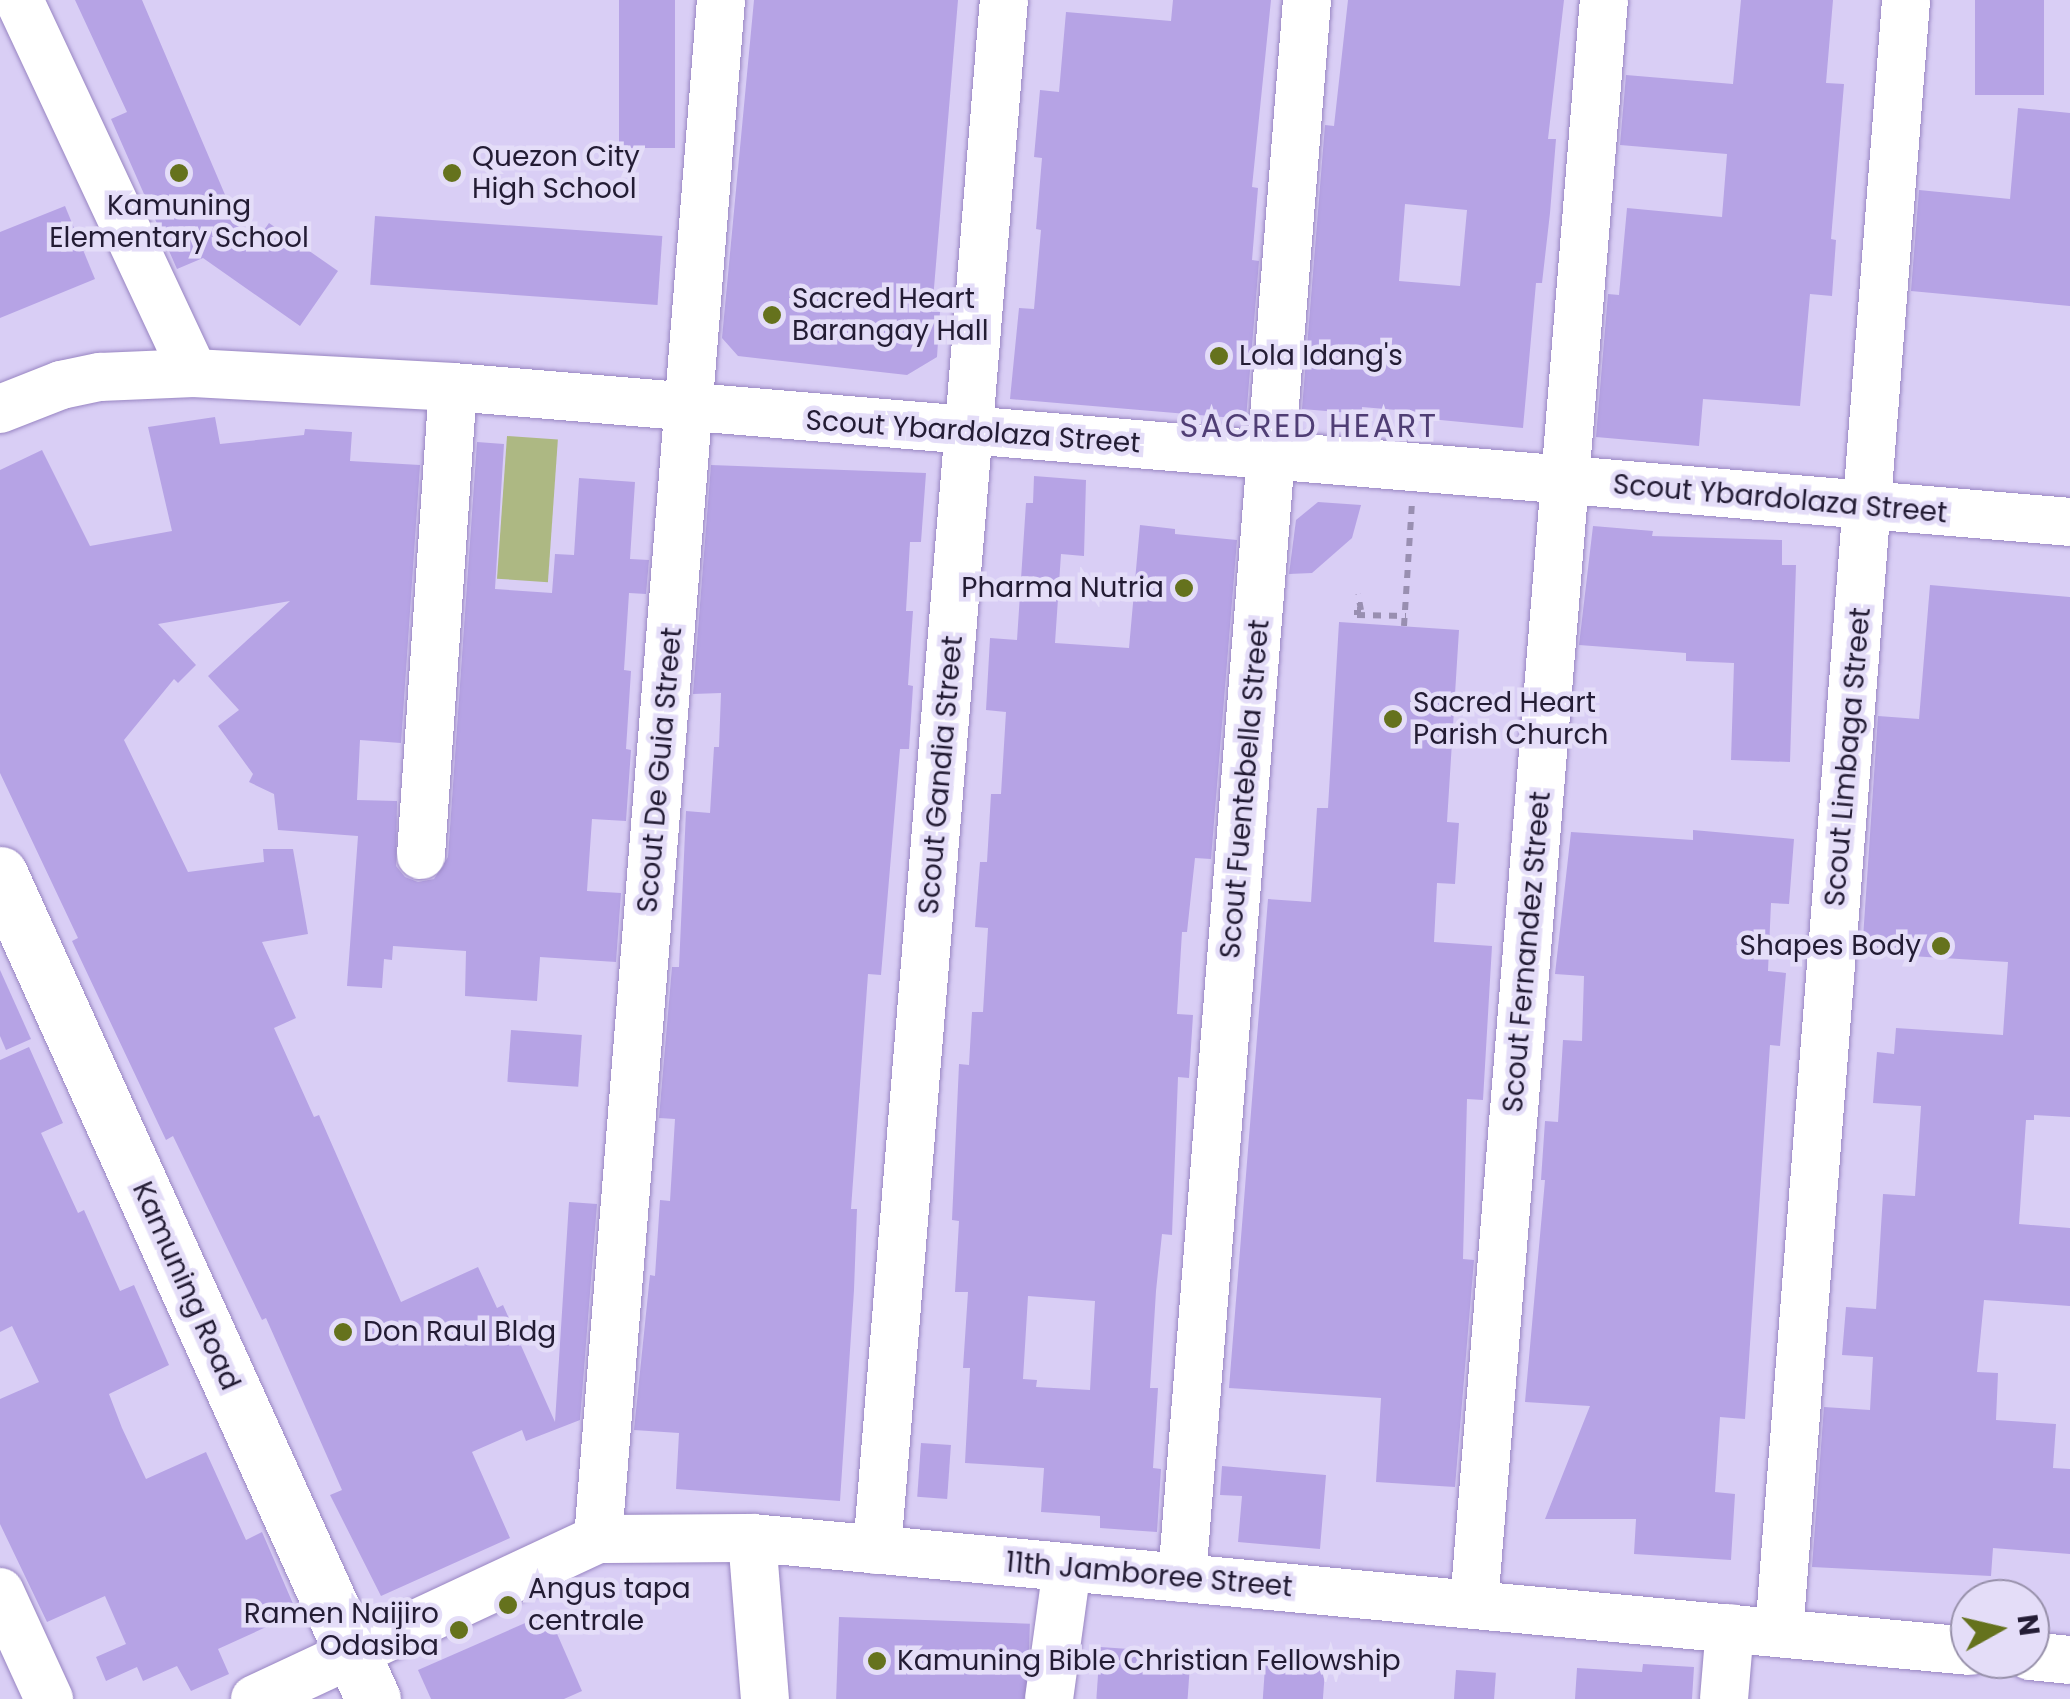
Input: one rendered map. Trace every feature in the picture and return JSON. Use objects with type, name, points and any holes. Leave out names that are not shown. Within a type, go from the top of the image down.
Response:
[{"type":"main road","name":"Kamuning Road","points":[[0,874],[362,1676]]},
{"type":"street","points":[[19,0],[194,373]]},
{"type":"street","name":"Scout De Guia Street","points":[[598,1539],[721,0]]},
{"type":"street","name":"Scout Gandia Street","points":[[877,1550],[1004,0]]},
{"type":"street","name":"Scout Fuentebella Street","points":[[1182,1578],[1268,454],[1307,0]]},
{"type":"street","name":"Scout Fernandez Street","points":[[1474,1604],[1604,0]]},
{"type":"street","name":"Scout Limbaga Street","points":[[1778,1634],[1906,0]]},
{"type":"street","name":"Scout Ybardolaza Street","points":[[0,409],[61,385],[100,377],[194,373],[453,387],[2070,522]]},
{"type":"street","points":[[421,855],[453,387]]},
{"type":"street","points":[[752,1538],[765,1699]]},
{"type":"street","name":"11th Jamboree Street","points":[[255,1699],[362,1676],[598,1539],[752,1538],[1950,1648]]},
{"type":"street","points":[[1049,1699],[1067,1567]]},
{"type":"street","points":[[0,1592],[48,1699]]},
{"type":"street","points":[[1724,1699],[1730,1628]]},
{"type":"path","points":[[1404,626],[1416,469]]},
{"type":"path","points":[[1358,594],[1361,610],[1357,615],[1406,616]]},
{"type":"green space","points":[[507,436],[558,440],[548,582],[497,579]]},
{"type":"building","name":"Kamuning Elementary School","points":[[75,0],[142,0],[249,251],[269,223],[338,271],[300,326],[203,258],[177,269],[111,119],[127,112]]},
{"type":"building","points":[[619,0],[675,0],[675,148],[619,148]]},
{"type":"building","points":[[754,0],[958,0],[932,312],[940,312],[937,357],[907,375],[738,356],[722,338]]},
{"type":"building","points":[[1173,0],[1271,0],[1252,187],[1258,188],[1252,260],[1259,261],[1246,419],[1010,399],[1019,308],[1034,309],[1041,230],[1036,229],[1042,158],[1034,157],[1040,90],[1059,92],[1066,12],[1171,21]]},
{"type":"building","points":[[1348,0],[1564,0],[1548,139],[1556,139],[1550,213],[1542,283],[1536,283],[1523,428],[1420,418],[1420,412],[1362,407],[1362,414],[1302,409],[1325,125],[1334,126]],"holes":[[[1405,204],[1467,210],[1460,286],[1399,281]]]},
{"type":"building","points":[[1741,0],[1833,0],[1826,83],[1844,84],[1831,239],[1836,240],[1832,296],[1810,294],[1800,406],[1703,399],[1699,446],[1596,437],[1608,294],[1619,295],[1627,208],[1722,217],[1727,154],[1620,145],[1626,75],[1733,84]]},
{"type":"building","points":[[1975,0],[2044,0],[2044,95],[1975,95]]},
{"type":"building","points":[[2018,108],[2070,113],[2070,306],[1911,291],[1919,190],[2010,199]]},
{"type":"building","points":[[65,206],[95,279],[0,318],[0,232]]},
{"type":"building","points":[[375,216],[662,236],[657,305],[370,285]]},
{"type":"building","points":[[215,417],[220,444],[304,435],[305,429],[352,432],[350,461],[420,465],[401,743],[360,740],[357,800],[397,801],[396,866],[405,877],[418,882],[434,879],[448,857],[477,442],[504,444],[495,589],[552,593],[555,554],[574,555],[579,478],[635,482],[630,559],[649,560],[646,594],[629,593],[624,670],[631,671],[626,749],[631,750],[626,821],[592,819],[587,891],[621,893],[616,962],[540,957],[537,1001],[465,996],[466,951],[393,946],[392,960],[384,959],[382,988],[347,986],[358,836],[278,830],[274,794],[249,782],[253,774],[218,726],[239,710],[208,676],[290,601],[158,624],[196,665],[178,683],[174,679],[124,740],[188,872],[264,862],[263,849],[293,849],[308,934],[262,942],[296,1018],[274,1028],[314,1117],[319,1115],[401,1302],[478,1267],[497,1308],[503,1305],[555,1422],[569,1202],[597,1204],[580,1420],[526,1441],[522,1430],[472,1452],[510,1538],[381,1596],[330,1495],[342,1490],[266,1318],[262,1320],[173,1136],[166,1140],[72,941],[78,938],[0,773],[0,470],[42,450],[90,546],[172,531],[148,427]]},
{"type":"building","points":[[711,465],[926,473],[921,542],[910,542],[906,611],[913,611],[908,685],[913,686],[909,749],[900,749],[881,975],[868,974],[851,1209],[857,1209],[854,1290],[840,1501],[676,1489],[679,1433],[634,1430],[650,1275],[655,1276],[660,1200],[670,1201],[675,1119],[659,1118],[672,967],[679,967],[686,811],[710,813],[714,747],[719,747],[721,693],[693,694]]},
{"type":"building","points":[[1034,476],[1086,480],[1084,556],[1061,554],[1055,643],[1129,648],[1140,525],[1175,529],[1175,534],[1237,540],[1211,859],[1195,858],[1187,932],[1182,932],[1177,1014],[1193,1015],[1189,1078],[1178,1077],[1172,1235],[1162,1234],[1156,1291],[1150,1388],[1158,1388],[1153,1468],[1161,1469],[1157,1532],[1100,1528],[1100,1516],[1041,1512],[1044,1468],[965,1463],[970,1368],[963,1368],[968,1292],[955,1292],[959,1221],[952,1220],[959,1064],[969,1065],[972,1012],[983,1012],[988,928],[975,927],[980,862],[987,862],[991,794],[1001,794],[1006,712],[986,710],[990,638],[1017,640],[1026,503],[1033,503]],"holes":[[[1028,1296],[1095,1301],[1090,1390],[1036,1387],[1037,1380],[1023,1379]]]},
{"type":"building","points":[[1318,502],[1361,505],[1352,538],[1312,573],[1289,574],[1296,520]]},
{"type":"building","points":[[1593,526],[1653,531],[1652,536],[1782,540],[1782,565],[1796,565],[1790,762],[1731,760],[1734,663],[1686,661],[1686,653],[1579,645]]},
{"type":"building","points":[[1930,585],[2070,597],[2070,1117],[2034,1115],[2034,1120],[2026,1120],[2019,1224],[2070,1228],[2070,1306],[1984,1300],[1977,1372],[1998,1373],[1996,1420],[2056,1424],[2053,1468],[2070,1469],[2070,1554],[1993,1548],[1991,1576],[1812,1567],[1824,1407],[1870,1410],[1873,1357],[1842,1355],[1846,1307],[1876,1309],[1883,1194],[1915,1196],[1921,1106],[1873,1103],[1877,1052],[1894,1054],[1896,1028],[2003,1035],[2008,962],[1862,953],[1878,716],[1919,719]]},
{"type":"building","points":[[1339,622],[1459,630],[1447,822],[1459,823],[1455,884],[1437,883],[1434,942],[1492,946],[1483,1100],[1467,1099],[1463,1259],[1474,1260],[1455,1487],[1376,1482],[1381,1398],[1229,1388],[1268,899],[1311,902],[1317,808],[1328,808]]},
{"type":"building","points":[[1693,830],[1794,839],[1789,904],[1771,903],[1768,971],[1786,973],[1780,1046],[1770,1045],[1745,1419],[1720,1417],[1715,1492],[1735,1494],[1731,1560],[1634,1554],[1636,1519],[1545,1519],[1590,1406],[1525,1402],[1545,1180],[1541,1180],[1545,1121],[1558,1122],[1563,1040],[1582,1041],[1584,976],[1555,974],[1571,832],[1693,840]]},
{"type":"building","points":[[0,970],[31,1039],[6,1050],[0,1036]]},
{"type":"building","points":[[511,1030],[582,1035],[578,1087],[507,1082]]},
{"type":"building","points":[[29,1047],[63,1123],[41,1133],[78,1213],[84,1210],[120,1291],[134,1285],[169,1365],[109,1394],[146,1479],[206,1452],[246,1540],[262,1532],[297,1613],[218,1649],[229,1674],[191,1691],[177,1666],[143,1681],[137,1667],[106,1681],[96,1657],[126,1644],[105,1596],[47,1622],[0,1524],[0,1399],[39,1382],[12,1326],[0,1332],[0,1060]]},
{"type":"building","points":[[921,1443],[951,1445],[947,1499],[917,1497]]},
{"type":"building","points":[[1222,1466],[1326,1475],[1320,1549],[1238,1542],[1242,1496],[1220,1495]]},
{"type":"building","points":[[548,1613],[582,1691],[564,1699],[431,1699],[418,1670]]},
{"type":"building","points":[[839,1617],[1030,1624],[1027,1699],[836,1699]]},
{"type":"building","points":[[1100,1647],[1191,1653],[1188,1699],[1096,1699]]},
{"type":"building","points":[[1266,1653],[1326,1657],[1323,1699],[1263,1699]]},
{"type":"building","points":[[1643,1664],[1694,1667],[1692,1699],[1575,1699],[1577,1668],[1642,1672]]},
{"type":"building","points":[[1456,1670],[1496,1673],[1494,1699],[1454,1699]]},
{"type":"place","name":"Kamuning Elementary School","points":[[179,173]]},
{"type":"place","name":"Quezon City High School","points":[[452,173]]},
{"type":"place","name":"Sacred Heart Barangay Hall","points":[[772,315]]},
{"type":"place","name":"Lola Idang's","points":[[1219,356]]},
{"type":"place","name":"Pharma Nutria","points":[[1184,588]]},
{"type":"place","name":"Sacred Heart Parish Church","points":[[1393,719]]},
{"type":"place","name":"Shapes Body","points":[[1941,946]]},
{"type":"place","name":"Don Raul Bldg","points":[[343,1332]]},
{"type":"place","name":"Angus tapa centrale","points":[[508,1605]]},
{"type":"place","name":"Ramen Naijiro Odasiba","points":[[459,1630]]},
{"type":"place","name":"Kamuning Bible Christian Fellowship","points":[[877,1661]]},
{"type":"district","name":"SACRED HEART","points":[[1309,426]]}]
